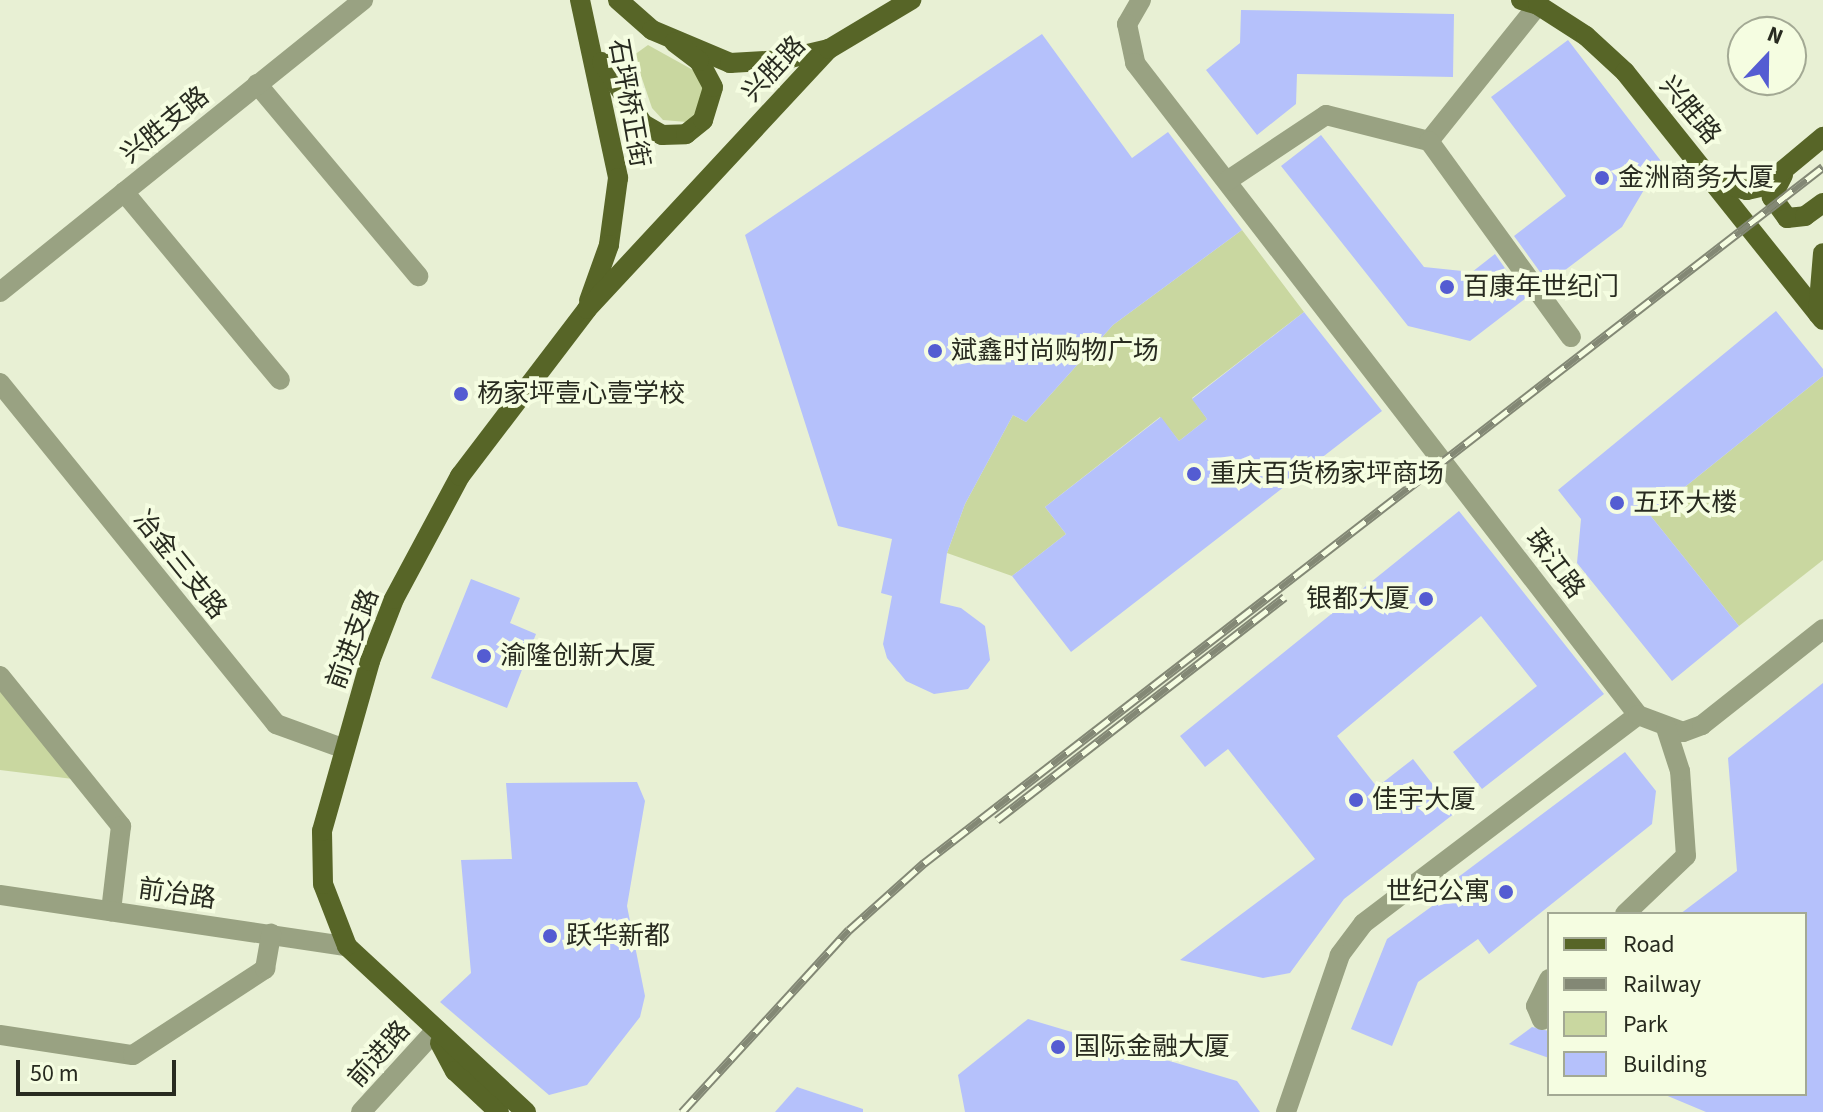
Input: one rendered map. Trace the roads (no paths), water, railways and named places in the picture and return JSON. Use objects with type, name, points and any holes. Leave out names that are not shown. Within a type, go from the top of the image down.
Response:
[{"type":"main road","name":"石坪桥正街","points":[[580,0],[594,48],[618,178],[609,245],[587,309]]},
{"type":"main road","name":"石坪桥正街","points":[[618,0],[674,42],[730,63],[782,60],[829,49]]},
{"type":"main road","name":"兴胜路","points":[[692,195],[829,49],[911,0]]},
{"type":"main road","name":"兴胜路","points":[[1530,2],[1586,36],[1625,72],[1821,317]]},
{"type":"main road","points":[[594,48],[634,115],[651,130],[675,136],[703,120],[713,87],[699,61],[674,42]]},
{"type":"main road","points":[[1715,181],[1747,190],[1785,172],[1823,137]]},
{"type":"main road","points":[[1785,172],[1772,197],[1787,218],[1805,216],[1823,203]]},
{"type":"main road","name":"前进支路","points":[[526,1112],[434,1032],[347,946],[323,884],[322,831],[342,748],[394,599],[424,538],[498,419],[587,309],[692,195]]},
{"type":"main road","points":[[1821,317],[1823,253]]},
{"type":"main road","points":[[434,1032],[455,1071],[499,1112]]},
{"type":"street","name":"兴胜支路","points":[[0,292],[363,0]]},
{"type":"street","name":"珠江路","points":[[1141,0],[1127,24],[1135,63],[1638,715]]},
{"type":"street","points":[[1429,141],[1530,2]]},
{"type":"street","points":[[257,84],[418,276]]},
{"type":"street","points":[[1227,181],[1326,115],[1429,141],[1571,337]]},
{"type":"street","points":[[124,192],[280,380]]},
{"type":"street","name":"冶金三支路","points":[[0,383],[276,724],[342,748]]},
{"type":"street","points":[[1286,1112],[1340,955],[1363,924],[1638,715],[1683,732],[1702,725],[1823,629]]},
{"type":"street","points":[[0,676],[121,826],[111,911]]},
{"type":"street","points":[[1627,912],[1686,856],[1680,771],[1666,728]]},
{"type":"street","name":"前冶路","points":[[0,895],[347,946]]},
{"type":"street","points":[[0,1035],[133,1055],[265,969],[271,934]]},
{"type":"street","points":[[1542,1020],[1536,1006],[1547,983]]},
{"type":"street","name":"前进路","points":[[361,1112],[434,1032]]},
{"type":"railway","points":[[682,1112],[849,930],[924,863],[1823,167]]},
{"type":"railway","points":[[997,820],[1285,597]]},
{"type":"place","name":"金洲商务大厦","points":[[1602,178]]},
{"type":"place","name":"百康年世纪门","points":[[1447,287]]},
{"type":"place","name":"斌鑫时尚购物广场","points":[[935,351]]},
{"type":"place","name":"杨家坪壹心壹学校","points":[[461,394]]},
{"type":"place","name":"重庆百货杨家坪商场","points":[[1194,474]]},
{"type":"place","name":"五环大楼","points":[[1617,503]]},
{"type":"place","name":"银都大厦","points":[[1426,599]]},
{"type":"place","name":"渝隆创新大厦","points":[[484,656]]},
{"type":"place","name":"佳宇大厦","points":[[1356,800]]},
{"type":"place","name":"世纪公寓","points":[[1506,892]]},
{"type":"place","name":"跃华新都","points":[[550,936]]},
{"type":"place","name":"国际金融大厦","points":[[1058,1047]]}]
